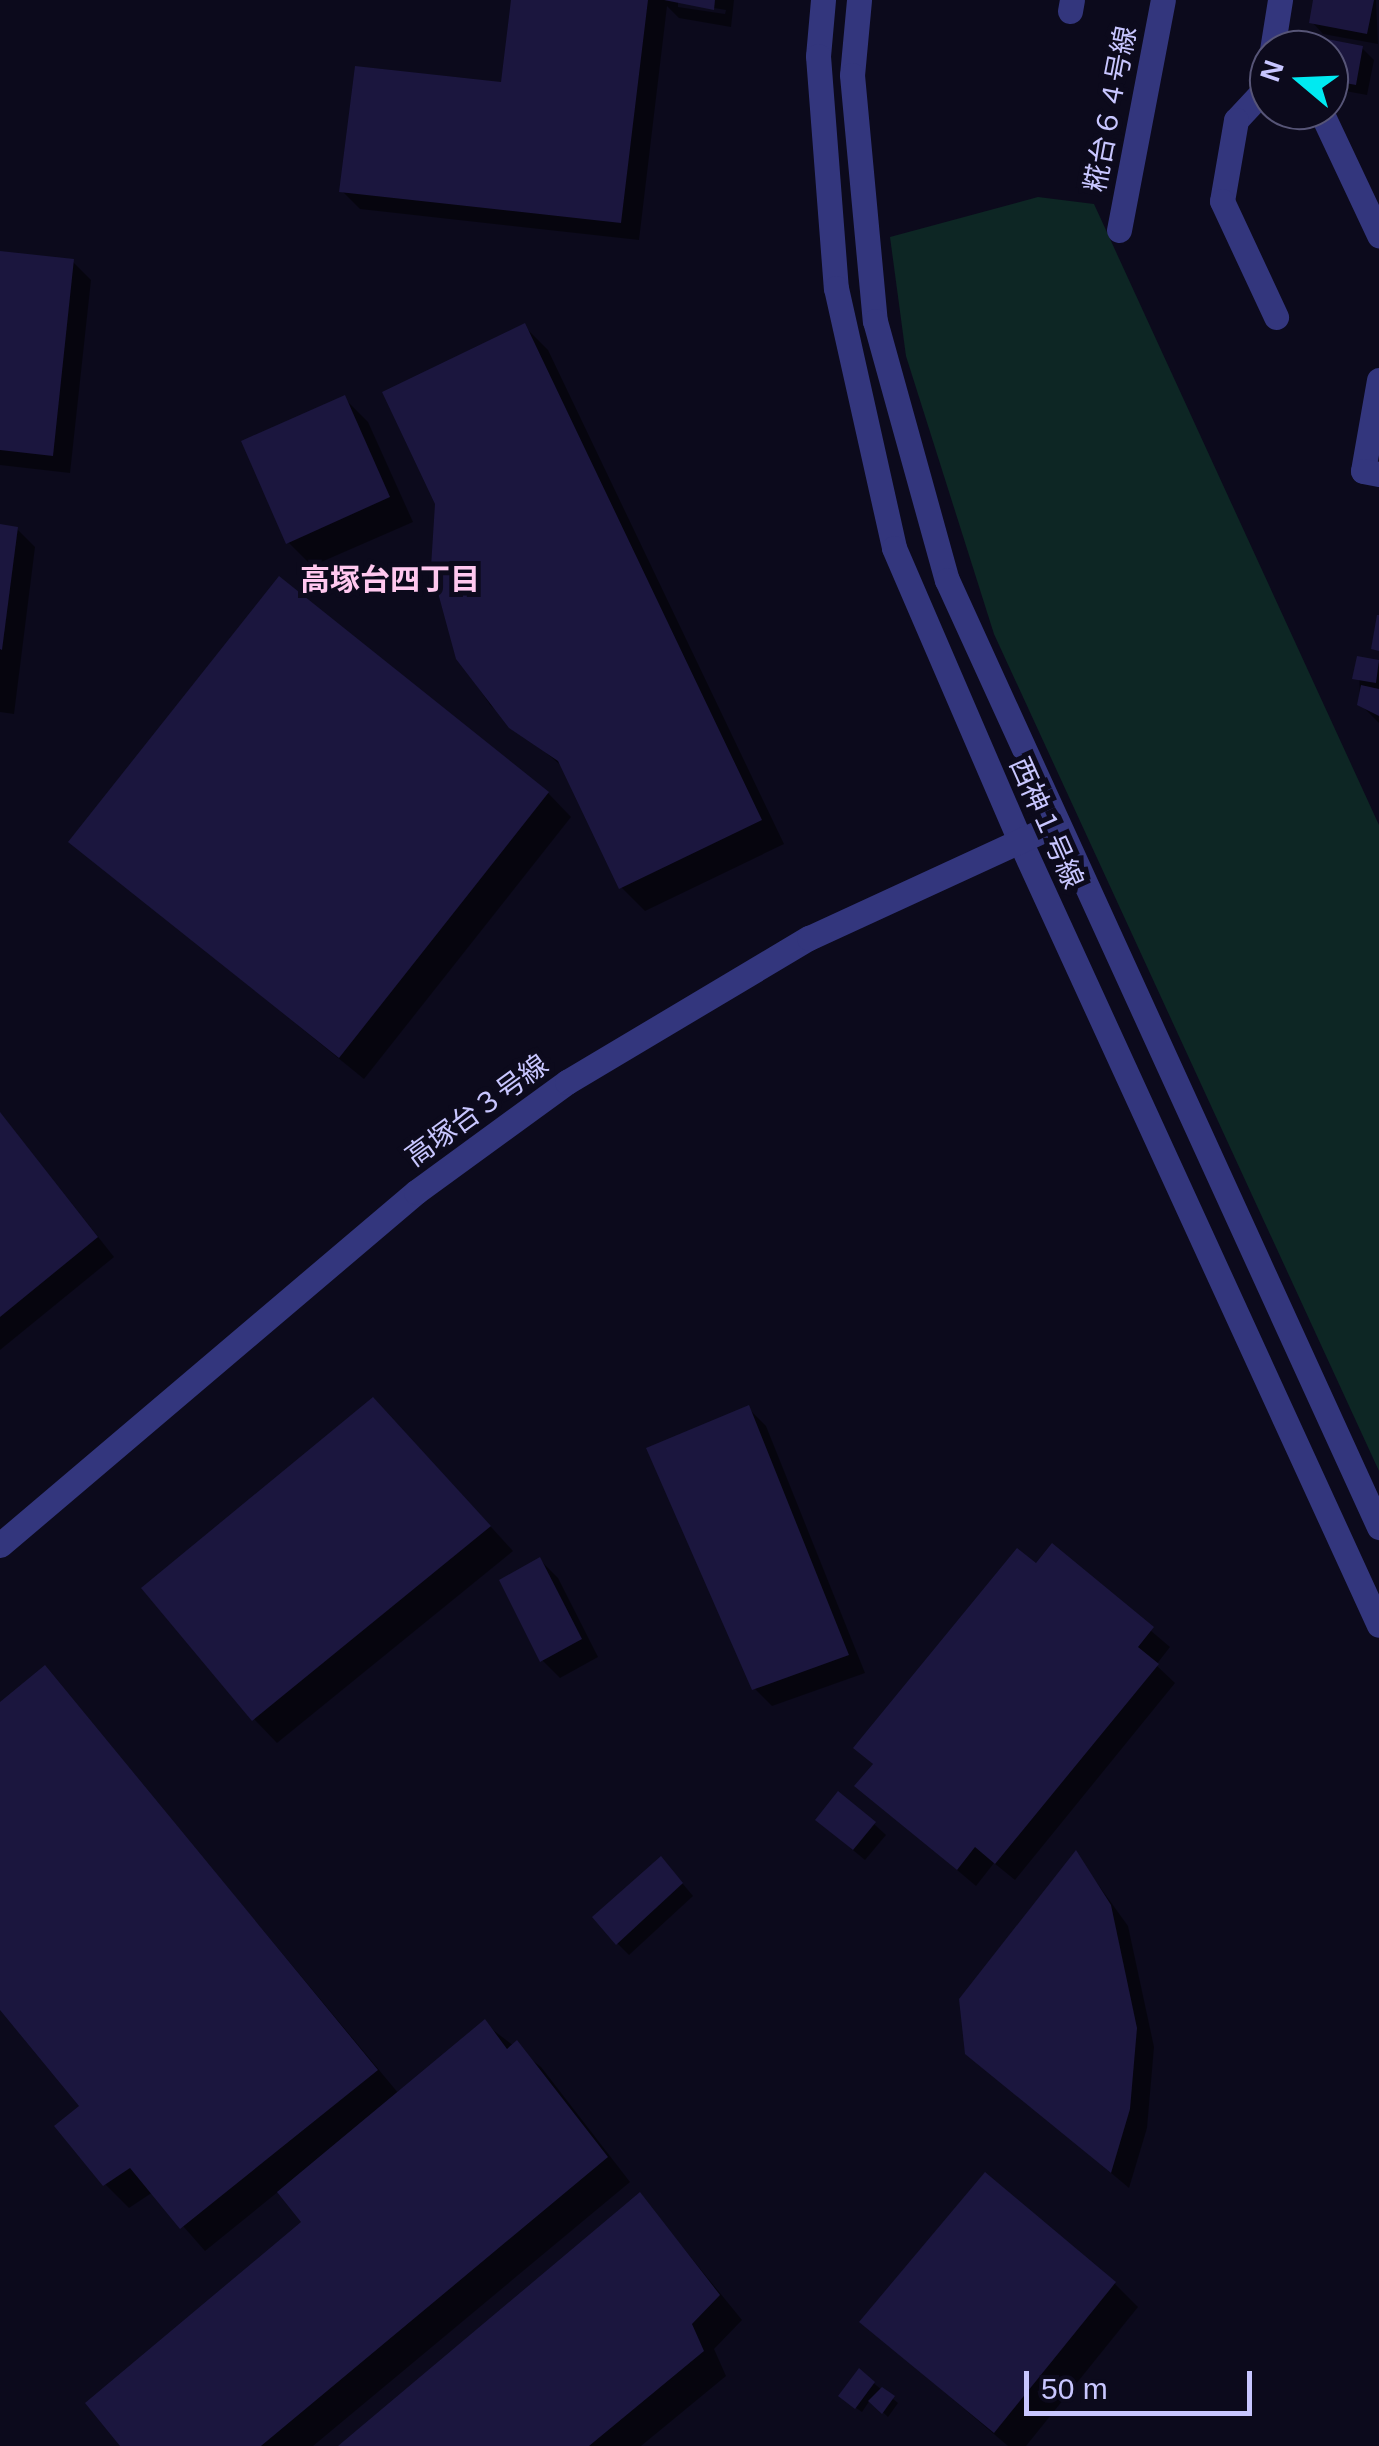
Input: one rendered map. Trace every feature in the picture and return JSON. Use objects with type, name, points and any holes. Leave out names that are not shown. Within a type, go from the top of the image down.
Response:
[{"type":"street","name":"西神１号線","points":[[823,0],[818,56],[836,288],[894,548],[1020,841],[1379,1626]]},
{"type":"street","name":"西神１号線","points":[[860,0],[852,75],[875,321],[947,580],[1055,825],[1379,1528]]},
{"type":"street","name":"糀台６４号線","points":[[1119,230],[1163,0]]},
{"type":"street","points":[[1275,30],[1280,0]]},
{"type":"street","points":[[1249,105],[1236,120],[1222,201],[1276,317]]},
{"type":"street","points":[[1330,130],[1379,236]]},
{"type":"street","points":[[1379,380],[1363,471],[1379,474]]},
{"type":"street","name":"高塚台３号線","points":[[0,1545],[416,1192],[567,1082],[809,938],[1055,825]]},
{"type":"green space","points":[[1038,197],[1094,204],[1379,825],[1379,1471],[994,634],[906,356],[890,237]]},
{"type":"building","points":[[511,0],[648,0],[621,223],[339,192],[355,66],[501,82]]},
{"type":"building","points":[[664,0],[715,0],[714,10]]},
{"type":"building","points":[[1313,0],[1374,0],[1367,34],[1309,23]]},
{"type":"building","points":[[1349,43],[1363,46],[1356,85],[1349,84]]},
{"type":"building","points":[[0,251],[74,259],[53,456],[0,450]]},
{"type":"building","points":[[525,323],[762,820],[619,889],[558,761],[509,728],[456,659],[431,567],[435,504],[382,392]]},
{"type":"building","points":[[345,395],[390,497],[286,544],[241,441]]},
{"type":"building","points":[[0,524],[18,527],[2,650],[0,649]]},
{"type":"building","points":[[279,576],[549,792],[339,1058],[68,842]]},
{"type":"building","points":[[1379,615],[1379,651],[1371,649]]},
{"type":"building","points":[[1357,656],[1379,660],[1376,683],[1352,679]]},
{"type":"building","points":[[1361,685],[1379,689],[1379,716],[1357,705]]},
{"type":"building","points":[[0,1112],[98,1237],[0,1317]]},
{"type":"building","points":[[373,1397],[491,1526],[252,1721],[141,1588]]},
{"type":"building","points":[[749,1405],[849,1655],[752,1690],[646,1448]]},
{"type":"building","points":[[1052,1543],[1154,1627],[1138,1647],[1159,1664],[995,1864],[975,1847],[957,1870],[854,1786],[873,1764],[853,1748],[1017,1548],[1036,1563]]},
{"type":"building","points":[[540,1557],[582,1639],[540,1662],[499,1580]]},
{"type":"building","points":[[45,1665],[378,2070],[180,2229],[130,2168],[103,2186],[54,2126],[79,2106],[0,2010],[0,1702]]},
{"type":"building","points":[[838,1791],[876,1822],[853,1850],[815,1820]]},
{"type":"building","points":[[1076,1850],[1111,1905],[1137,2028],[1130,2109],[1111,2173],[965,2054],[959,1999]]},
{"type":"building","points":[[661,1856],[683,1883],[616,1945],[592,1917]]},
{"type":"building","points":[[485,2019],[507,2049],[517,2040],[608,2157],[261,2446],[120,2446],[85,2403],[301,2222],[277,2192]]},
{"type":"building","points":[[985,2172],[1116,2282],[994,2433],[859,2322]]},
{"type":"building","points":[[640,2192],[720,2295],[692,2324],[704,2351],[589,2446],[338,2446]]},
{"type":"building","points":[[859,2368],[875,2382],[855,2409],[838,2396]]},
{"type":"building","points":[[882,2387],[895,2396],[882,2414],[868,2401]]},
{"type":"district","name":"高塚台四丁目","points":[[390,580]]}]
